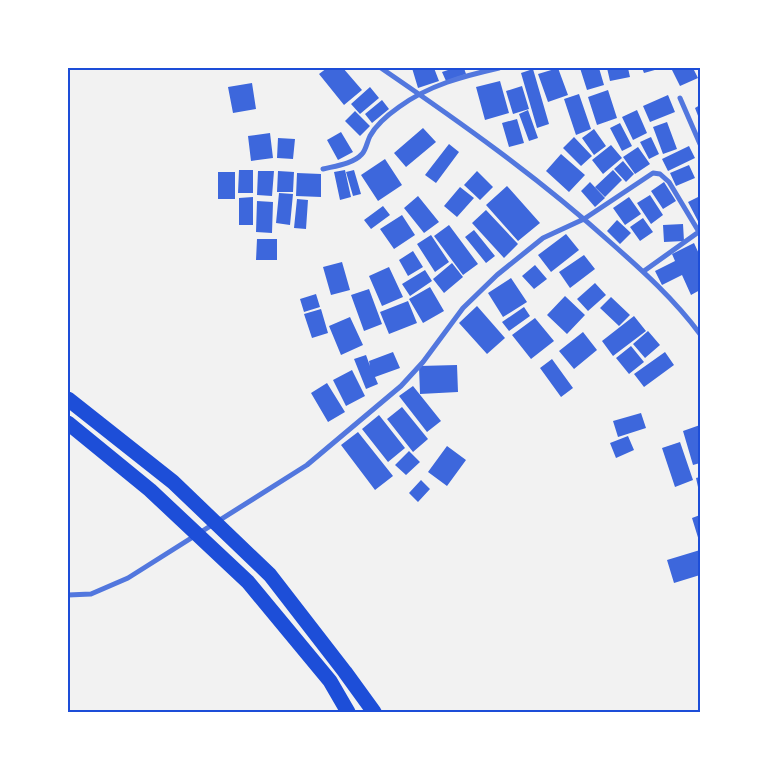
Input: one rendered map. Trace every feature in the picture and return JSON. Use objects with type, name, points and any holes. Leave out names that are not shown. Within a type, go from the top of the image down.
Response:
[{"type":"highway","points":[[68,399],[173,482],[270,574],[346,672],[374,712]]},
{"type":"highway","points":[[68,423],[150,490],[248,582],[330,681],[348,712]]},
{"type":"street","points":[[381,68],[488,143],[584,218],[644,270],[670,297],[700,334]]},
{"type":"street","points":[[323,169],[348,162],[363,153],[370,136],[380,123],[400,106],[419,94],[454,79],[499,68]]},
{"type":"street","points":[[680,98],[700,144]]},
{"type":"street","points":[[68,594],[91,594],[128,578],[307,466],[401,386],[424,362],[463,308],[496,275],[544,238],[584,218],[653,173],[660,174],[669,182],[699,232],[644,270]]},
{"type":"building","points":[[327,68],[343,68],[362,90],[344,105],[319,74]]},
{"type":"building","points":[[412,68],[434,68],[439,81],[418,88]]},
{"type":"building","points":[[454,68],[464,68],[466,74],[446,81],[442,72]]},
{"type":"building","points":[[558,68],[568,95],[548,102],[538,74]]},
{"type":"building","points":[[580,68],[599,68],[604,85],[587,90]]},
{"type":"building","points":[[607,68],[628,68],[630,77],[610,81]]},
{"type":"building","points":[[642,68],[662,68],[644,73]]},
{"type":"building","points":[[671,68],[693,68],[698,78],[680,86]]},
{"type":"building","points":[[533,69],[549,124],[537,128],[521,73]]},
{"type":"building","points":[[500,81],[509,113],[485,120],[476,87]]},
{"type":"building","points":[[252,83],[256,109],[233,113],[228,87]]},
{"type":"building","points":[[522,86],[529,109],[513,114],[506,91]]},
{"type":"building","points":[[370,87],[379,98],[360,114],[351,104]]},
{"type":"building","points":[[608,90],[617,118],[597,125],[588,97]]},
{"type":"building","points":[[579,94],[591,129],[576,135],[564,99]]},
{"type":"building","points":[[668,95],[675,112],[650,122],[643,106]]},
{"type":"building","points":[[382,100],[389,109],[372,123],[365,114]]},
{"type":"building","points":[[700,105],[700,121],[695,108]]},
{"type":"building","points":[[528,110],[538,138],[529,141],[519,114]]},
{"type":"building","points":[[637,110],[647,133],[633,140],[622,117]]},
{"type":"building","points":[[355,111],[370,126],[360,136],[345,121]]},
{"type":"building","points":[[517,119],[524,143],[509,147],[502,123]]},
{"type":"building","points":[[667,122],[677,149],[663,154],[653,127]]},
{"type":"building","points":[[620,123],[632,146],[622,151],[610,128]]},
{"type":"building","points":[[423,128],[436,142],[406,167],[394,153]]},
{"type":"building","points":[[594,129],[606,146],[594,155],[582,138]]},
{"type":"building","points":[[341,132],[353,152],[338,160],[327,140]]},
{"type":"building","points":[[270,133],[273,158],[251,161],[248,136]]},
{"type":"building","points":[[574,137],[592,156],[581,166],[563,148]]},
{"type":"building","points":[[651,137],[659,154],[649,159],[640,142]]},
{"type":"building","points":[[278,138],[295,139],[293,159],[277,158]]},
{"type":"building","points":[[449,144],[459,152],[436,183],[425,175]]},
{"type":"building","points":[[611,145],[622,158],[603,174],[592,160]]},
{"type":"building","points":[[689,146],[695,158],[668,171],[662,159]]},
{"type":"building","points":[[638,147],[650,164],[635,174],[623,157]]},
{"type":"building","points":[[561,154],[585,175],[569,192],[546,171]]},
{"type":"building","points":[[385,159],[402,185],[378,201],[361,175]]},
{"type":"building","points":[[623,161],[634,174],[626,182],[614,169]]},
{"type":"building","points":[[689,165],[695,178],[676,186],[670,173]]},
{"type":"building","points":[[239,170],[253,170],[253,193],[238,193]]},
{"type":"building","points":[[345,170],[351,197],[340,200],[334,172]]},
{"type":"building","points":[[354,170],[361,194],[353,196],[346,172]]},
{"type":"building","points":[[613,170],[622,180],[605,197],[595,187]]},
{"type":"building","points":[[258,171],[274,171],[272,196],[257,195]]},
{"type":"building","points":[[278,171],[294,172],[293,192],[277,192]]},
{"type":"building","points":[[477,171],[493,187],[480,200],[464,185]]},
{"type":"building","points":[[218,172],[235,172],[235,199],[218,199]]},
{"type":"building","points":[[297,173],[321,174],[321,197],[296,196]]},
{"type":"building","points":[[590,182],[605,198],[595,207],[581,191]]},
{"type":"building","points":[[664,182],[676,201],[663,209],[651,191]]},
{"type":"building","points":[[507,186],[540,223],[518,241],[486,205]]},
{"type":"building","points":[[460,187],[474,198],[457,217],[444,206]]},
{"type":"building","points":[[279,193],[293,194],[290,225],[276,223]]},
{"type":"building","points":[[650,195],[663,215],[651,224],[637,203]]},
{"type":"building","points":[[418,196],[439,222],[424,233],[404,208]]},
{"type":"building","points":[[700,196],[700,225],[688,202]]},
{"type":"building","points":[[253,197],[253,225],[239,225],[239,198]]},
{"type":"building","points":[[629,197],[641,214],[625,225],[613,208]]},
{"type":"building","points":[[297,199],[308,200],[306,229],[294,228]]},
{"type":"building","points":[[257,201],[273,202],[272,233],[256,232]]},
{"type":"building","points":[[383,206],[390,215],[371,229],[364,220]]},
{"type":"building","points":[[486,210],[518,244],[504,258],[472,223]]},
{"type":"building","points":[[402,215],[415,235],[394,249],[380,229]]},
{"type":"building","points":[[643,218],[653,232],[640,241],[630,227]]},
{"type":"building","points":[[617,220],[631,233],[620,244],[607,231]]},
{"type":"building","points":[[683,224],[684,241],[664,242],[663,225]]},
{"type":"building","points":[[449,225],[478,264],[463,275],[434,236]]},
{"type":"building","points":[[474,230],[495,256],[486,263],[465,237]]},
{"type":"building","points":[[566,234],[579,250],[551,272],[538,255]]},
{"type":"building","points":[[431,235],[449,262],[435,272],[417,244]]},
{"type":"building","points":[[257,239],[277,239],[277,260],[256,260]]},
{"type":"building","points":[[694,243],[700,256],[700,290],[691,295],[682,275],[662,285],[655,271],[675,261],[672,254]]},
{"type":"building","points":[[413,251],[423,267],[408,276],[399,260]]},
{"type":"building","points":[[584,255],[595,269],[570,288],[559,272]]},
{"type":"building","points":[[342,262],[350,290],[331,295],[323,267]]},
{"type":"building","points":[[452,263],[463,277],[444,293],[433,279]]},
{"type":"building","points":[[535,265],[547,279],[534,289],[522,276]]},
{"type":"building","points":[[389,267],[403,297],[382,306],[369,276]]},
{"type":"building","points":[[425,270],[432,281],[410,296],[402,284]]},
{"type":"building","points":[[511,278],[527,302],[503,317],[488,293]]},
{"type":"building","points":[[595,283],[606,295],[588,311],[577,299]]},
{"type":"building","points":[[430,287],[444,311],[423,323],[409,299]]},
{"type":"building","points":[[369,289],[382,324],[364,331],[351,295]]},
{"type":"building","points":[[316,294],[320,307],[304,312],[300,299]]},
{"type":"building","points":[[565,296],[585,315],[567,334],[547,315]]},
{"type":"building","points":[[611,297],[630,315],[619,326],[600,308]]},
{"type":"building","points":[[408,301],[417,323],[389,334],[380,312]]},
{"type":"building","points":[[477,306],[505,338],[487,354],[459,323]]},
{"type":"building","points":[[524,307],[530,316],[509,331],[502,322]]},
{"type":"building","points":[[321,309],[328,333],[312,338],[304,314]]},
{"type":"building","points":[[634,316],[646,331],[613,356],[602,341]]},
{"type":"building","points":[[350,317],[363,345],[341,355],[329,326]]},
{"type":"building","points":[[535,318],[554,341],[531,359],[512,335]]},
{"type":"building","points":[[648,331],[660,345],[645,358],[633,344]]},
{"type":"building","points":[[583,332],[597,350],[574,369],[559,351]]},
{"type":"building","points":[[631,346],[644,362],[629,374],[616,358]]},
{"type":"building","points":[[393,352],[400,368],[375,377],[378,384],[366,389],[354,359],[366,355],[370,366],[369,361]]},
{"type":"building","points":[[665,352],[674,365],[644,387],[634,374]]},
{"type":"building","points":[[552,359],[573,388],[561,397],[540,368]]},
{"type":"building","points":[[457,365],[458,392],[420,394],[419,366]]},
{"type":"building","points":[[352,370],[365,396],[346,406],[333,380]]},
{"type":"building","points":[[327,383],[345,412],[328,422],[311,393]]},
{"type":"building","points":[[413,386],[441,421],[427,432],[399,396]]},
{"type":"building","points":[[402,407],[428,439],[413,452],[387,419]]},
{"type":"building","points":[[641,413],[646,428],[618,437],[613,421]]},
{"type":"building","points":[[379,415],[405,448],[388,462],[362,429]]},
{"type":"building","points":[[700,425],[700,463],[693,465],[683,431]]},
{"type":"building","points":[[358,432],[393,476],[375,490],[341,445]]},
{"type":"building","points":[[628,436],[634,450],[616,458],[610,443]]},
{"type":"building","points":[[680,442],[693,480],[675,487],[662,448]]},
{"type":"building","points":[[447,446],[466,460],[447,486],[428,472]]},
{"type":"building","points":[[409,451],[420,462],[406,475],[395,465]]},
{"type":"building","points":[[700,477],[700,496],[696,478]]},
{"type":"building","points":[[421,480],[430,489],[418,502],[409,493]]},
{"type":"building","points":[[700,515],[700,544],[692,518]]},
{"type":"building","points":[[700,550],[700,575],[674,583],[667,560]]}]
